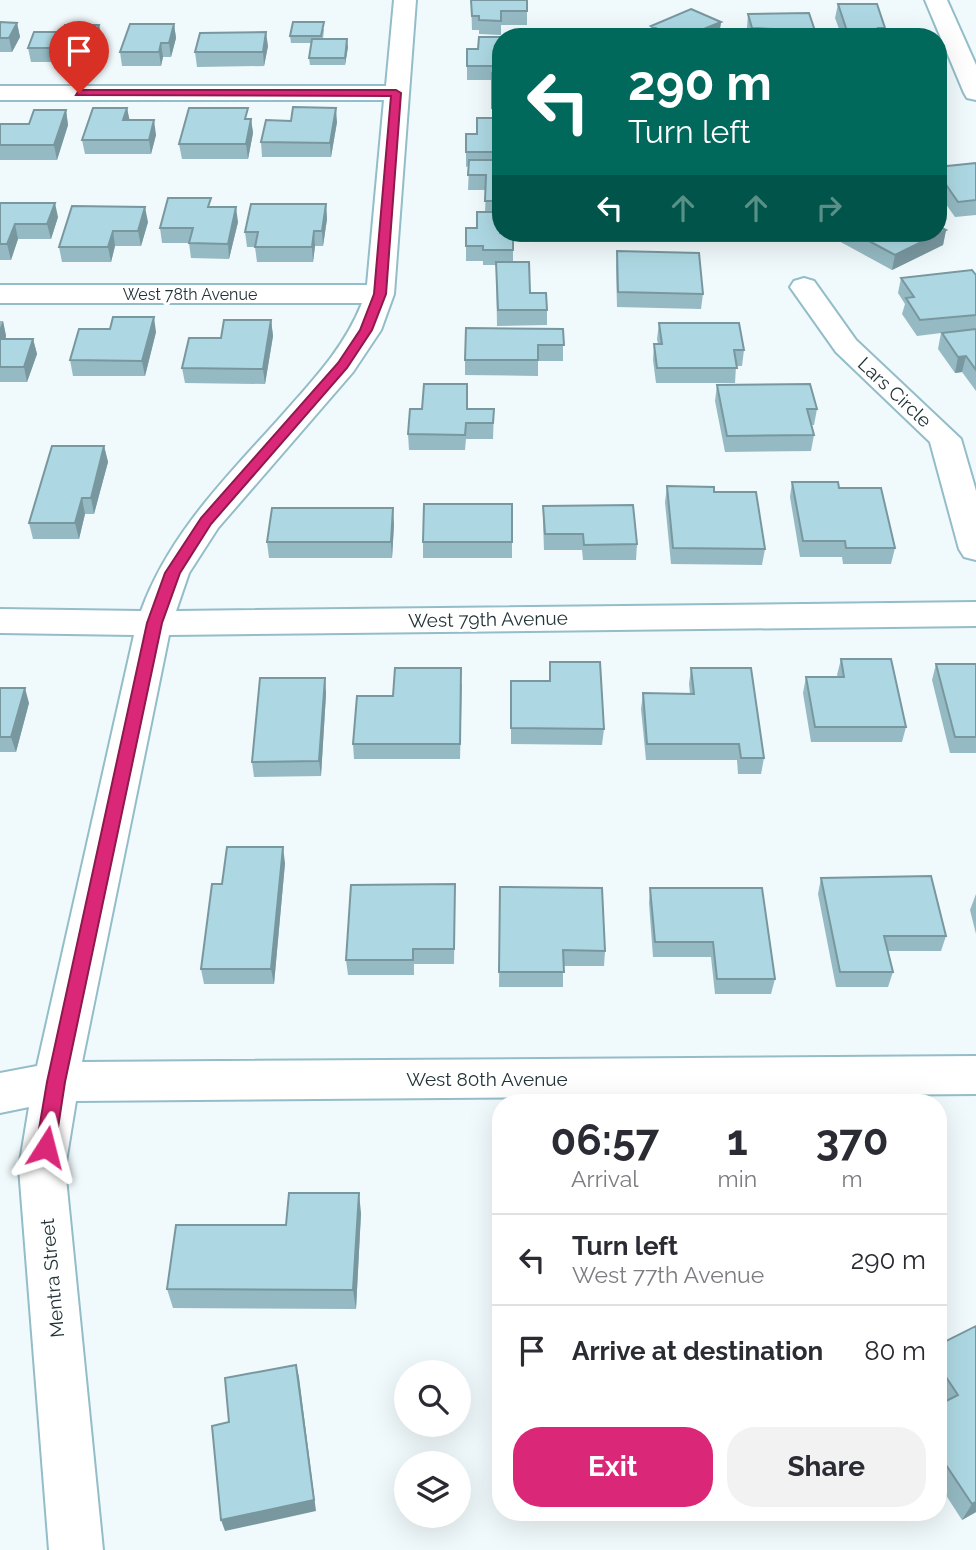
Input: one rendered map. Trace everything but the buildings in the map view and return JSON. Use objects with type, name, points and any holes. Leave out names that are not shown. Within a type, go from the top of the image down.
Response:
[{"type":"street","name":"Mentra Street","points":[[76,1550],[43,1168],[56,1082],[155,623],[173,573],[206,521],[342,366],[366,330],[380,294],[404,0]]},
{"type":"street","points":[[936,0],[947,28]]},
{"type":"street","points":[[947,29],[969,87]]},
{"type":"street","points":[[0,93],[396,93]]},
{"type":"street","name":"Lars Circle","points":[[804,287],[846,346],[945,439],[976,549]]},
{"type":"street","name":"West 78th Avenue","points":[[0,294],[380,294]]},
{"type":"street","name":"West 79th Avenue","points":[[0,621],[155,623],[976,614]]},
{"type":"street","name":"West 80th Avenue","points":[[0,1093],[56,1082],[806,1090],[976,1075]]},
{"type":"route","points":[[46,1147],[56,1082],[155,623],[173,573],[206,521],[342,366],[366,330],[380,294],[396,93],[79,93]]}]
